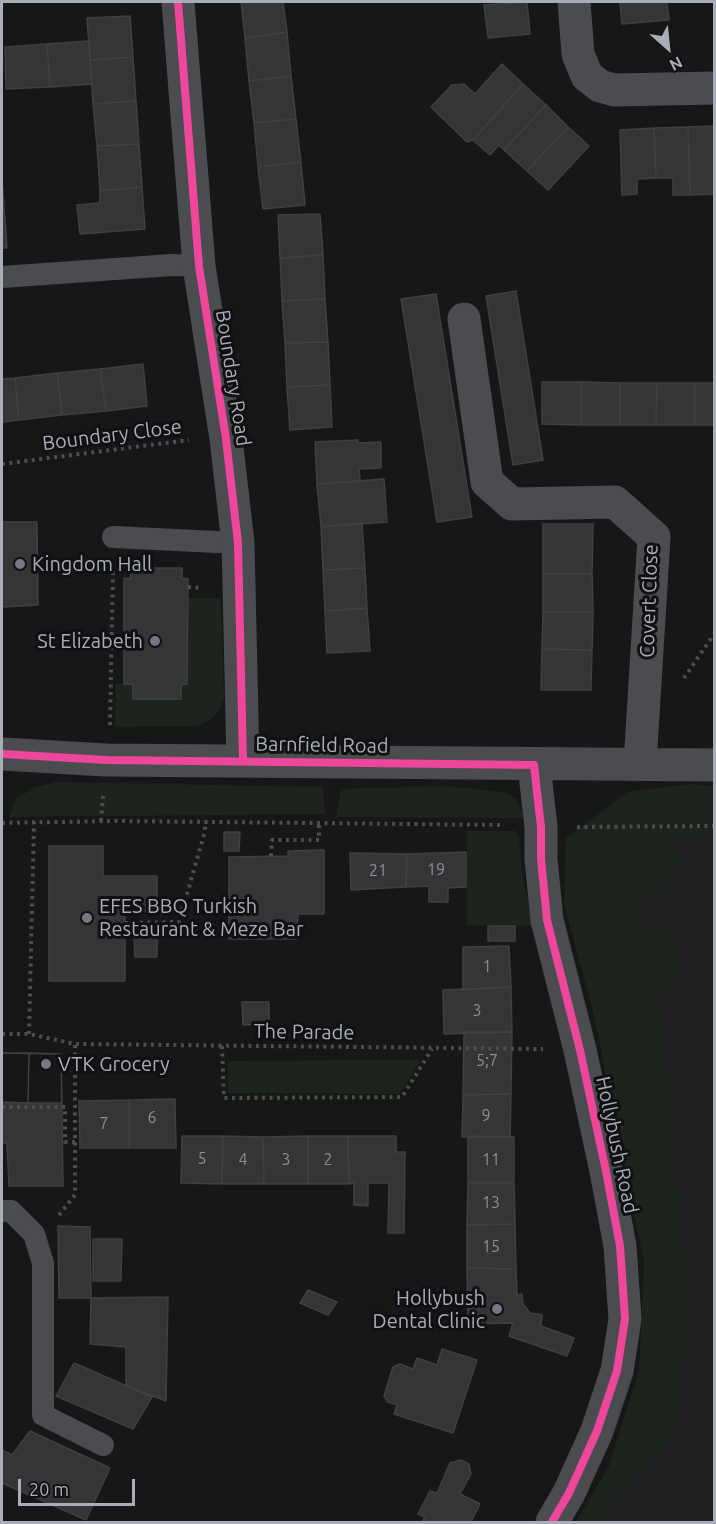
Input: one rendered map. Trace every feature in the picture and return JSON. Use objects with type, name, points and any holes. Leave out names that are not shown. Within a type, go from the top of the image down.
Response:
[{"type":"street","name":"Boundary Road","points":[[178,2],[199,266],[226,439],[238,543],[243,761]]},
{"type":"street","points":[[574,2],[578,54],[587,76],[600,86],[615,90],[714,88]]},
{"type":"street","name":"Covert Close","points":[[465,319],[487,482],[512,504],[615,502],[654,537],[640,764]]},
{"type":"street","name":"Barnfield Road","points":[[2,754],[106,760],[714,765]]},
{"type":"street","name":"Hollybush Road","points":[[534,765],[547,920],[580,1050],[606,1171],[620,1246],[625,1319],[617,1371],[597,1431],[569,1493],[552,1522]]},
{"type":"lane","points":[[2,277],[172,265],[199,266]]},
{"type":"lane","points":[[113,537],[238,543]]},
{"type":"lane","points":[[6,1211],[34,1233],[43,1263],[43,1415],[103,1445]]},
{"type":"path","points":[[101,821],[110,727],[113,537]]},
{"type":"path","points":[[2,823],[101,821],[541,827],[714,826]]},
{"type":"path","points":[[29,1034],[34,822]]},
{"type":"path","points":[[125,923],[179,922],[205,831],[204,822]]},
{"type":"path","points":[[271,856],[272,840],[319,840],[319,823]]},
{"type":"path","points":[[34,1233],[61,1214],[75,1196],[75,1044]]},
{"type":"path","points":[[222,1046],[224,1098],[402,1097],[432,1048]]},
{"type":"path","points":[[2,1107],[65,1107],[65,1142],[75,1142]]},
{"type":"shaded area","points":[[187,598],[221,598],[224,697],[220,710],[210,720],[198,726],[115,727],[116,683],[133,684],[133,699],[181,699],[181,685],[187,684]]},
{"type":"shaded area","points":[[56,782],[323,787],[325,814],[9,817],[16,799],[33,788]]},
{"type":"shaded area","points":[[694,784],[714,786],[714,836],[668,837],[682,861],[661,892],[635,902],[641,933],[675,938],[680,973],[659,992],[688,1303],[676,1431],[610,1501],[605,1522],[576,1522],[609,1466],[639,1371],[644,1262],[593,1011],[564,904],[566,838],[630,791]]},
{"type":"shaded area","points":[[444,786],[505,792],[517,800],[525,818],[336,817],[341,789]]},
{"type":"shaded area","points":[[467,831],[516,831],[519,835],[522,874],[534,926],[467,925]]},
{"type":"shaded area","points":[[714,836],[714,1522],[605,1522],[609,1501],[676,1431],[587,864],[668,837]]},
{"type":"shaded area","points":[[421,1060],[400,1094],[228,1093],[228,1061]]},
{"type":"building","points":[[241,2],[283,2],[287,32],[245,38]]},
{"type":"building","points":[[527,2],[530,34],[488,38],[484,5]]},
{"type":"building","points":[[620,2],[667,2],[669,20],[622,24]]},
{"type":"building","points":[[130,16],[133,57],[90,60],[87,18]]},
{"type":"building","points":[[287,32],[291,76],[249,81],[245,38]]},
{"type":"building","points":[[89,41],[92,84],[50,87],[47,44]]},
{"type":"building","points":[[47,44],[50,87],[6,89],[5,47]]},
{"type":"building","points":[[133,57],[136,101],[93,104],[90,60]]},
{"type":"building","points":[[502,64],[523,84],[473,140],[467,142],[431,107],[452,85],[464,84],[475,94]]},
{"type":"building","points":[[291,76],[296,119],[254,123],[249,81]]},
{"type":"building","points":[[523,84],[546,105],[504,150],[499,145],[490,155],[473,140]]},
{"type":"building","points":[[136,101],[139,144],[97,146],[93,104]]},
{"type":"building","points":[[546,105],[568,127],[527,171],[504,150]]},
{"type":"building","points":[[296,119],[301,162],[258,167],[254,123]]},
{"type":"building","points":[[714,126],[714,194],[690,195],[688,127]]},
{"type":"building","points":[[568,127],[589,146],[548,190],[527,171]]},
{"type":"building","points":[[688,127],[690,195],[673,195],[673,178],[656,178],[654,128]]},
{"type":"building","points":[[654,128],[656,178],[637,179],[637,194],[622,195],[620,130]]},
{"type":"building","points":[[139,144],[142,187],[100,191],[97,146]]},
{"type":"building","points":[[301,162],[305,205],[263,209],[258,167]]},
{"type":"building","points":[[2,179],[7,248],[2,248]]},
{"type":"building","points":[[142,187],[145,229],[80,234],[77,205],[100,203],[100,191]]},
{"type":"building","points":[[320,214],[323,255],[280,258],[278,215]]},
{"type":"building","points":[[323,255],[325,299],[282,301],[280,258]]},
{"type":"building","points":[[516,291],[543,460],[513,465],[486,296]]},
{"type":"building","points":[[436,294],[472,517],[437,522],[401,299]]},
{"type":"building","points":[[325,299],[328,342],[285,343],[282,301]]},
{"type":"building","points":[[328,342],[330,385],[287,387],[285,343]]},
{"type":"building","points":[[143,364],[147,406],[106,411],[100,369]]},
{"type":"building","points":[[100,369],[106,411],[62,415],[57,373]]},
{"type":"building","points":[[57,373],[62,415],[19,420],[15,378]]},
{"type":"building","points":[[15,378],[19,420],[2,422],[2,379]]},
{"type":"building","points":[[542,382],[581,382],[581,425],[542,424]]},
{"type":"building","points":[[581,382],[620,383],[620,425],[581,425]]},
{"type":"building","points":[[620,383],[657,383],[656,425],[620,425]]},
{"type":"building","points":[[657,383],[695,383],[695,425],[656,425]]},
{"type":"building","points":[[695,383],[714,383],[714,425],[695,425]]},
{"type":"building","points":[[330,385],[332,427],[290,430],[287,387]]},
{"type":"building","points":[[358,440],[358,443],[381,442],[381,468],[359,469],[360,481],[317,484],[315,442]]},
{"type":"building","points":[[384,479],[387,522],[321,527],[317,484]]},
{"type":"building","name":"Kingdom Hall","points":[[2,522],[37,522],[38,605],[2,607]]},
{"type":"building","points":[[362,523],[365,568],[323,570],[321,527]]},
{"type":"building","points":[[543,524],[593,524],[592,574],[543,574]]},
{"type":"building","name":"St Elizabeth","points":[[131,568],[182,568],[182,578],[188,579],[187,684],[181,685],[181,699],[133,699],[133,684],[124,684],[124,578],[130,579]]},
{"type":"building","points":[[365,568],[367,608],[325,611],[323,570]]},
{"type":"building","points":[[543,574],[592,574],[593,612],[543,612]]},
{"type":"building","points":[[367,608],[370,651],[327,653],[325,611]]},
{"type":"building","points":[[543,612],[593,612],[592,650],[542,649]]},
{"type":"building","points":[[542,649],[592,650],[591,690],[541,690]]},
{"type":"building","points":[[224,832],[240,832],[239,851],[224,851]]},
{"type":"building","name":"EFES BBQ Turkish Restaurant & Meze Bar","points":[[49,846],[103,846],[103,876],[157,876],[157,911],[125,912],[125,981],[49,981]]},
{"type":"building","points":[[324,850],[324,914],[298,914],[297,939],[229,939],[229,857],[288,856],[288,851]]},
{"type":"building","points":[[466,852],[466,887],[448,888],[448,902],[429,902],[429,886],[406,887],[407,854]]},
{"type":"building","points":[[350,853],[407,854],[406,887],[351,890]]},
{"type":"building","points":[[488,926],[515,926],[515,941],[488,941]]},
{"type":"building","points":[[157,936],[157,957],[135,957],[134,937]]},
{"type":"building","points":[[509,946],[511,987],[463,990],[463,947]]},
{"type":"building","points":[[511,987],[512,1032],[444,1034],[443,990]]},
{"type":"building","points":[[242,1002],[269,1002],[269,1024],[243,1025]]},
{"type":"building","points":[[464,1032],[512,1032],[511,1094],[463,1095]]},
{"type":"building","points":[[2,1053],[61,1054],[63,1186],[9,1186],[7,1143],[2,1143]]},
{"type":"building","points":[[2,1053],[29,1053],[28,1103],[2,1102]]},
{"type":"building","points":[[29,1053],[61,1054],[62,1103],[28,1103]]},
{"type":"building","points":[[511,1094],[510,1137],[462,1137],[463,1095]]},
{"type":"building","points":[[175,1099],[176,1148],[129,1148],[129,1100]]},
{"type":"building","points":[[129,1100],[129,1148],[80,1148],[79,1101]]},
{"type":"building","points":[[182,1136],[223,1136],[222,1184],[181,1183]]},
{"type":"building","points":[[223,1136],[263,1137],[264,1184],[222,1184]]},
{"type":"building","points":[[308,1136],[308,1184],[264,1184],[263,1137]]},
{"type":"building","points":[[308,1136],[348,1136],[349,1184],[308,1184]]},
{"type":"building","points":[[348,1136],[396,1136],[396,1152],[405,1152],[404,1233],[388,1233],[389,1183],[368,1183],[368,1206],[354,1205],[354,1183],[349,1184]]},
{"type":"building","points":[[468,1136],[514,1137],[514,1183],[468,1183]]},
{"type":"building","points":[[468,1183],[514,1183],[515,1224],[467,1225]]},
{"type":"building","points":[[515,1224],[516,1269],[467,1268],[467,1225]]},
{"type":"building","points":[[58,1226],[90,1227],[91,1298],[59,1298]]},
{"type":"building","points":[[93,1239],[122,1239],[121,1281],[93,1281]]},
{"type":"building","name":"Hollybush Dental Clinic","points":[[467,1268],[516,1269],[517,1295],[522,1294],[523,1304],[530,1313],[542,1315],[541,1326],[574,1338],[567,1356],[509,1336],[513,1323],[468,1324]]},
{"type":"building","points":[[308,1290],[337,1302],[328,1315],[300,1303]]},
{"type":"building","points":[[168,1297],[166,1401],[126,1386],[126,1347],[90,1344],[91,1298]]},
{"type":"building","points":[[442,1349],[477,1360],[453,1433],[394,1414],[397,1405],[388,1402],[384,1396],[393,1367],[400,1364],[413,1369],[417,1358],[437,1365]]},
{"type":"building","points":[[74,1363],[152,1397],[133,1429],[56,1396]]},
{"type":"building","points":[[30,1431],[110,1468],[86,1520],[2,1483],[2,1450],[12,1455]]},
{"type":"building","points":[[461,1460],[469,1464],[471,1474],[460,1494],[480,1504],[471,1522],[422,1522],[425,1517],[418,1514],[430,1491],[437,1493],[450,1463]]},
{"type":"cycle path","points":[[178,2],[199,266],[226,439],[238,543],[243,761]]},
{"type":"cycle path","points":[[2,754],[106,760],[534,765],[547,920],[580,1050],[606,1171],[620,1246],[625,1319],[617,1371],[597,1431],[569,1493],[552,1522]]},
{"type":"place","name":"Kingdom Hall","points":[[20,564]]},
{"type":"place","name":"St Elizabeth","points":[[155,641]]},
{"type":"place","name":"EFES BBQ Turkish Restaurant & Meze Bar","points":[[87,918]]},
{"type":"place","name":"VTK Grocery","points":[[46,1064]]},
{"type":"place","name":"Hollybush Dental Clinic","points":[[497,1309]]}]
